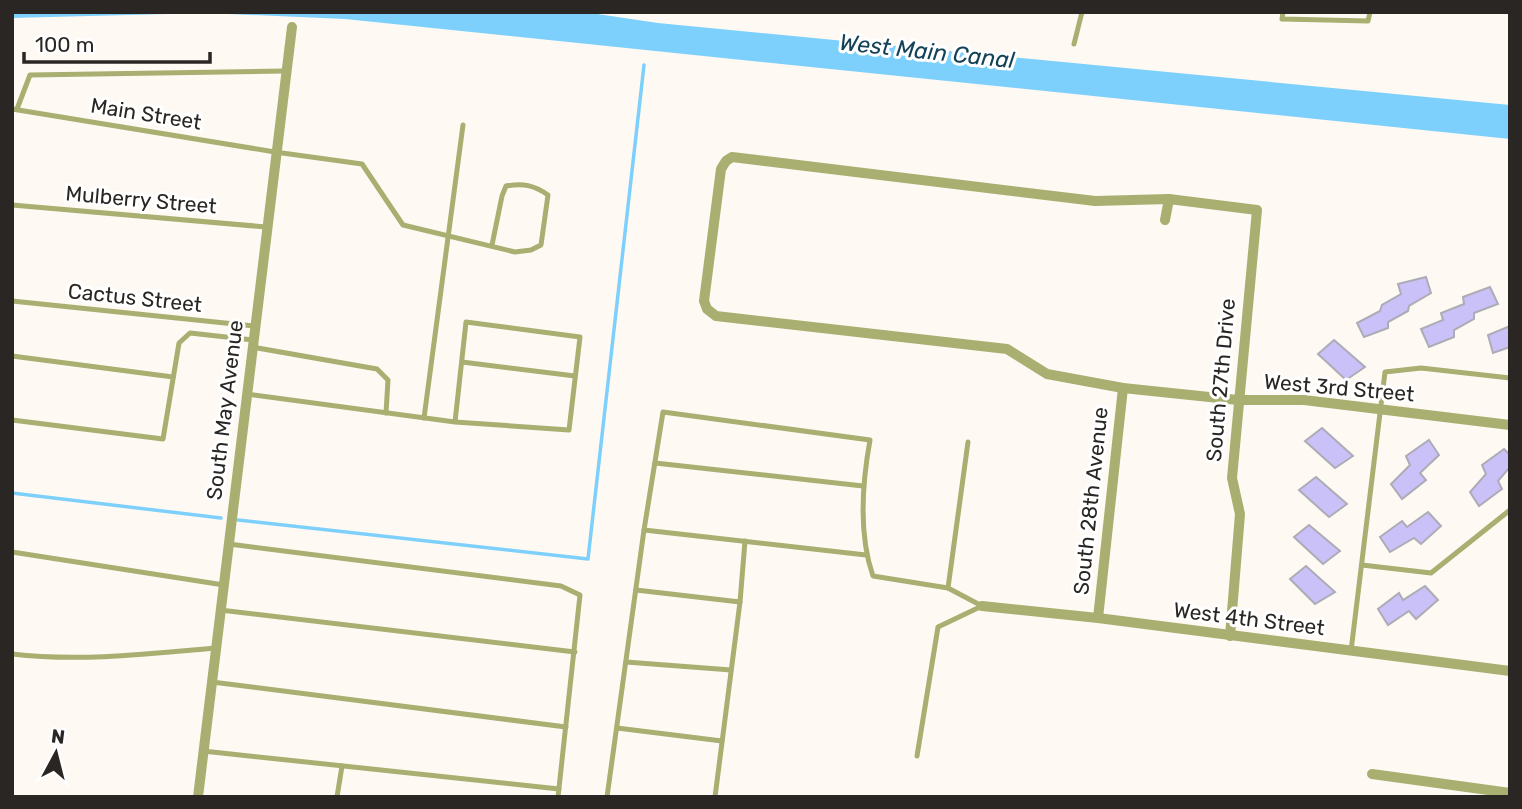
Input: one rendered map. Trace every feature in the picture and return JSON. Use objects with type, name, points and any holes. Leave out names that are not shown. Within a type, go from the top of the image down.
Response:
[{"type":"street","name":"South May Avenue","points":[[198,797],[292,27]]},
{"type":"street","name":"West 3rd Street","points":[[1169,199],[1095,201],[732,157],[726,160],[721,169],[705,301],[707,309],[716,316],[1007,349],[1047,374],[1123,388],[1238,400],[1304,400],[1510,425]]},
{"type":"street","name":"South 27th Drive","points":[[1169,199],[1257,210],[1232,478],[1240,514],[1230,636]]},
{"type":"street","points":[[1165,220],[1169,199]]},
{"type":"street","name":"South 28th Avenue","points":[[1098,618],[1123,388]]},
{"type":"street","name":"West 4th Street","points":[[982,606],[1098,618],[1510,671]]},
{"type":"street","points":[[1372,774],[1510,793]]},
{"type":"lane","points":[[1074,44],[1082,12]]},
{"type":"lane","points":[[1283,12],[1282,19],[1368,21],[1370,12]]},
{"type":"lane","points":[[14,109],[30,75],[286,71]]},
{"type":"lane","name":"Main Street","points":[[14,109],[275,152],[362,163],[402,225],[515,252],[531,250],[541,245],[548,195],[539,188],[522,183],[506,186],[492,245]]},
{"type":"lane","points":[[424,418],[463,125]]},
{"type":"lane","name":"Mulberry Street","points":[[12,205],[266,227]]},
{"type":"lane","name":"Cactus Street","points":[[12,301],[254,326]]},
{"type":"lane","points":[[246,394],[455,422],[569,430],[580,337],[466,322],[455,422]]},
{"type":"lane","points":[[12,420],[163,439],[179,343],[190,333],[377,369],[388,380],[386,413]]},
{"type":"lane","points":[[12,357],[173,377]]},
{"type":"lane","points":[[462,362],[575,376]]},
{"type":"lane","points":[[1351,651],[1385,372],[1421,368],[1510,378]]},
{"type":"lane","points":[[607,797],[663,412],[870,440],[863,486],[866,555],[873,576],[948,588],[982,606]]},
{"type":"lane","points":[[948,588],[968,442]]},
{"type":"lane","points":[[655,463],[863,486]]},
{"type":"lane","points":[[1362,565],[1430,573],[1510,510]]},
{"type":"lane","points":[[644,530],[866,555]]},
{"type":"lane","points":[[715,797],[740,602],[745,541]]},
{"type":"lane","points":[[229,544],[561,586],[580,595],[558,797]]},
{"type":"lane","points":[[12,552],[223,585]]},
{"type":"lane","points":[[636,590],[740,602]]},
{"type":"lane","points":[[917,756],[938,627],[982,606]]},
{"type":"lane","points":[[220,610],[575,652]]},
{"type":"lane","points":[[12,654],[45,658],[150,654],[216,648]]},
{"type":"lane","points":[[626,662],[731,670]]},
{"type":"lane","points":[[212,682],[566,727]]},
{"type":"lane","points":[[617,728],[722,741]]},
{"type":"lane","points":[[203,751],[559,789]]},
{"type":"lane","points":[[337,797],[342,766]]},
{"type":"water","name":"West Main Canal","points":[[12,12],[584,12],[658,23],[1510,105],[1510,139],[345,19],[206,13],[12,18]]},
{"type":"building","points":[[1426,277],[1431,293],[1388,322],[1388,328],[1364,337],[1357,323],[1380,311],[1382,305],[1401,294],[1398,284]]},
{"type":"building","points":[[1490,287],[1498,304],[1474,313],[1474,319],[1454,330],[1454,337],[1429,347],[1421,329],[1443,320],[1441,313],[1464,304],[1463,297]]},
{"type":"building","points":[[1510,326],[1510,347],[1493,353],[1488,335]]},
{"type":"building","points":[[1334,340],[1365,367],[1346,380],[1318,354]]},
{"type":"building","points":[[1322,428],[1353,456],[1335,468],[1305,441]]},
{"type":"building","points":[[1429,440],[1439,455],[1420,473],[1426,480],[1402,499],[1391,484],[1410,465],[1406,456]]},
{"type":"building","points":[[1504,449],[1510,455],[1510,467],[1498,481],[1502,489],[1479,506],[1470,492],[1486,474],[1482,465]]},
{"type":"building","points":[[1316,477],[1347,504],[1329,517],[1299,490]]},
{"type":"building","points":[[1428,512],[1441,526],[1421,544],[1414,538],[1390,552],[1380,537],[1402,521],[1407,527]]},
{"type":"building","points":[[1309,525],[1340,551],[1323,564],[1294,537]]},
{"type":"building","points":[[1306,566],[1335,592],[1315,604],[1290,579]]},
{"type":"building","points":[[1425,586],[1438,600],[1416,619],[1409,611],[1388,625],[1378,609],[1399,593],[1403,600]]},
{"type":"waterway","points":[[238,520],[588,559],[644,65]]},
{"type":"waterway","points":[[12,493],[221,518]]}]
